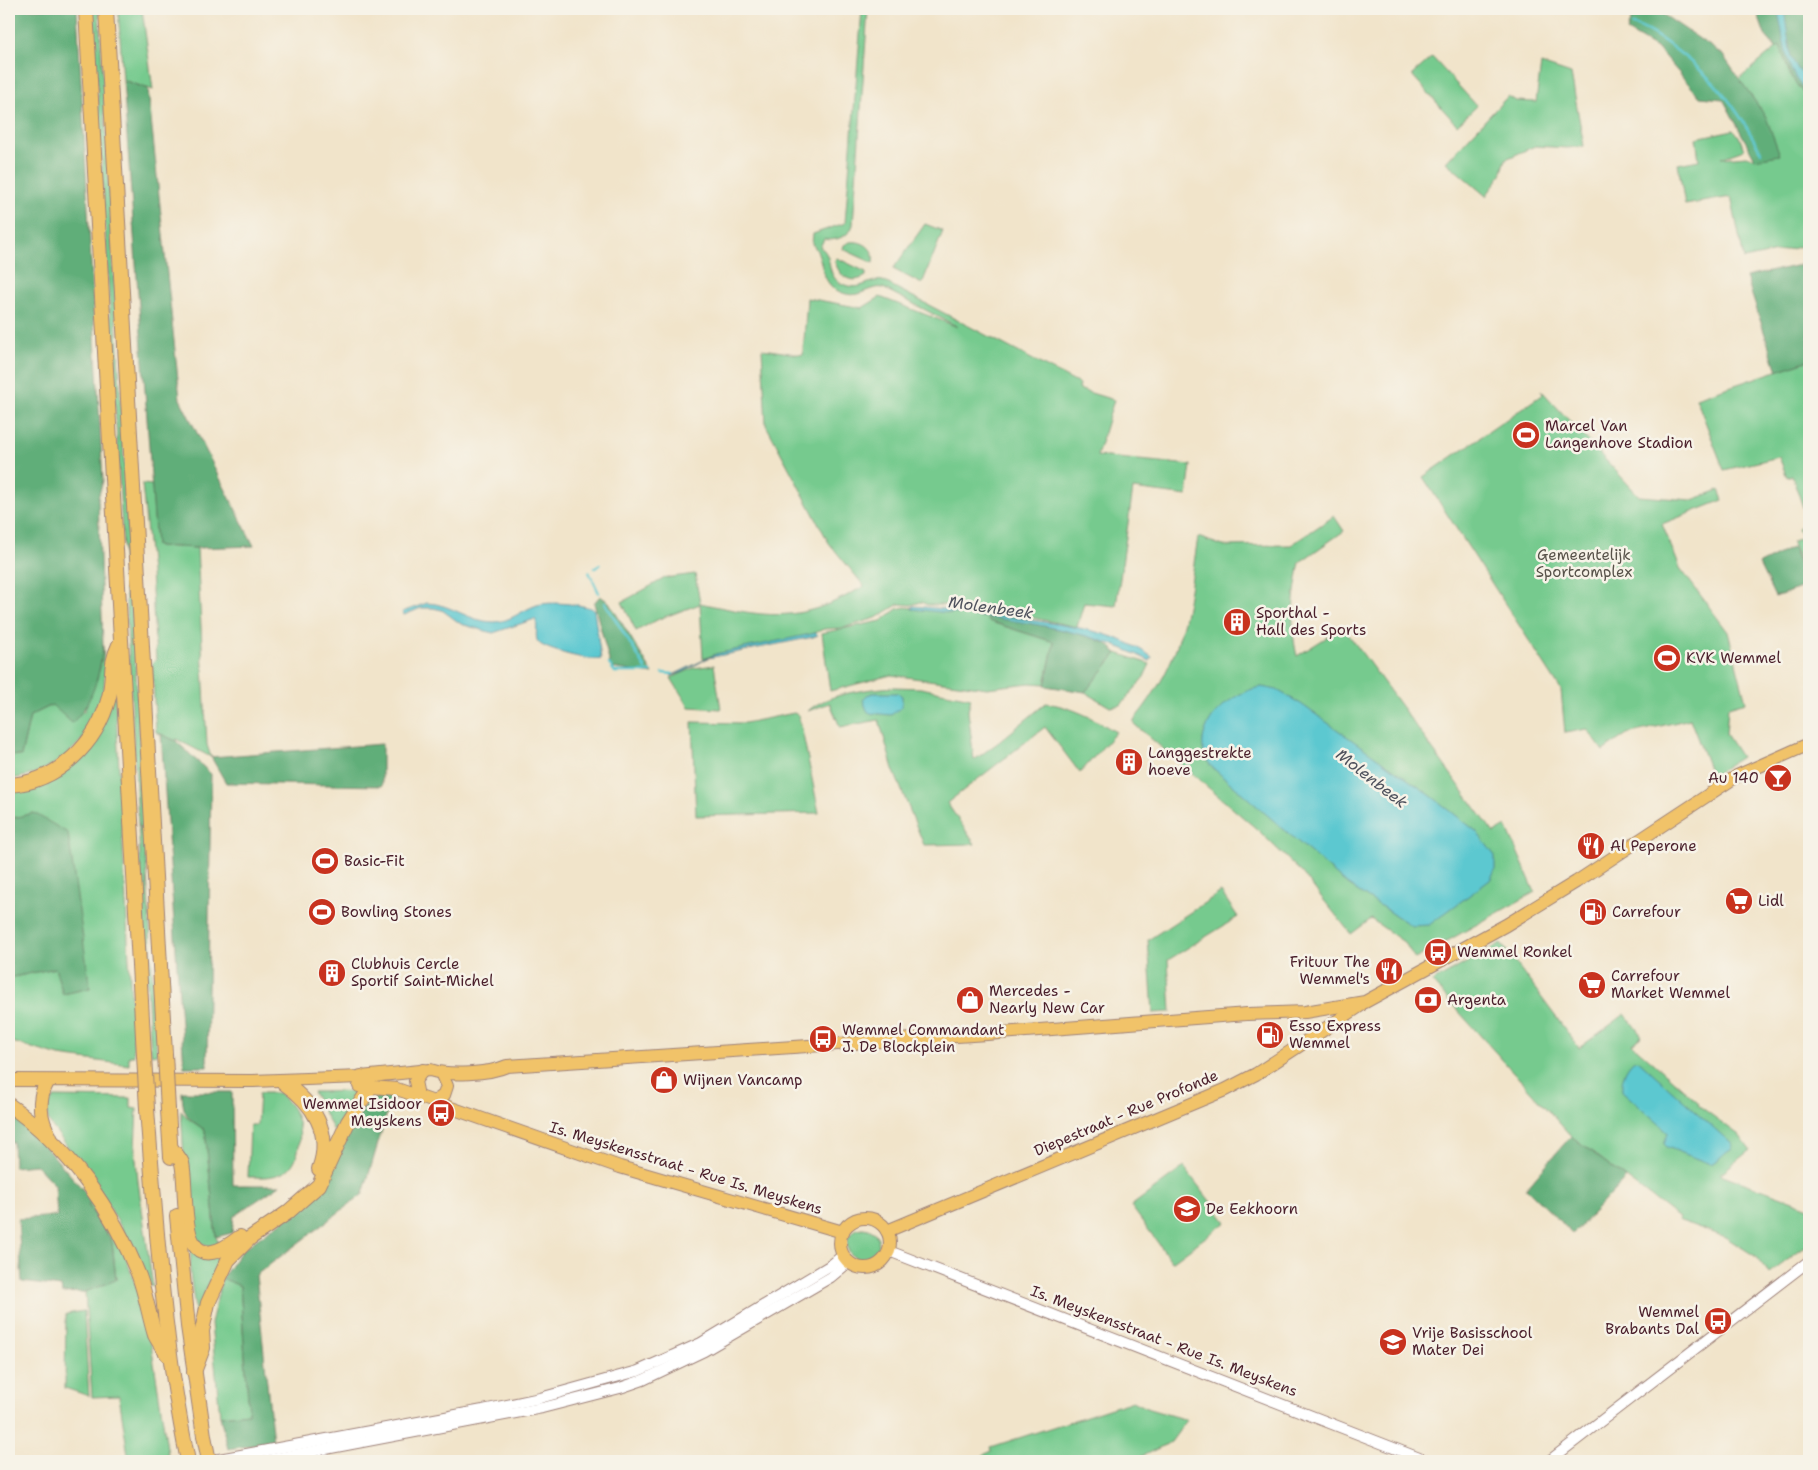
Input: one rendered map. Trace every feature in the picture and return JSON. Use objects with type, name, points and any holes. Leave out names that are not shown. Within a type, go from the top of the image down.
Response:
[{"type":"highway","points":[[86,9],[147,1109],[160,1270],[170,1359],[188,1461]]},
{"type":"highway","points":[[106,9],[168,1110],[182,1277],[208,1461]]},
{"type":"highway","points":[[9,785],[36,780],[54,772],[70,760],[91,738],[105,712],[112,679],[112,661],[120,642]]},
{"type":"highway","points":[[47,1082],[41,1097],[41,1118],[53,1142]]},
{"type":"highway","points":[[194,1372],[202,1348],[204,1317],[214,1286],[224,1265],[236,1250],[250,1238],[311,1195],[319,1185],[365,1082]]},
{"type":"highway","points":[[171,1148],[182,1162],[188,1233],[196,1246],[201,1250],[218,1252],[305,1191],[317,1176],[323,1154],[323,1140],[319,1124],[306,1101],[284,1084]]},
{"type":"highway","points":[[9,1105],[53,1142],[95,1192],[119,1232],[148,1301],[156,1335],[170,1359]]},
{"type":"main road","points":[[252,1081],[308,1086],[365,1082],[423,1070],[441,1073],[498,1070],[507,1066],[641,1058],[823,1043],[987,1034],[1238,1015],[1305,1012],[1365,1002],[1514,920],[1576,882],[1738,776],[1809,744]]},
{"type":"main road","name":"Diepestraat - Rue Profonde","points":[[888,1231],[1225,1090],[1256,1074],[1365,1002]]},
{"type":"main road","points":[[418,1096],[415,1081],[423,1070]]},
{"type":"main road","points":[[436,1101],[444,1095],[447,1086],[441,1073]]},
{"type":"main road","points":[[9,1080],[47,1082],[365,1082]]},
{"type":"main road","name":"Is. Meyskensstraat - Rue Is. Meyskens","points":[[365,1082],[436,1101],[526,1136],[620,1168],[843,1232]]},
{"type":"main road","points":[[864,1218],[880,1223],[888,1231],[889,1250],[882,1262],[870,1268],[860,1268],[846,1259],[840,1243],[843,1232],[851,1222],[864,1218]]},
{"type":"street","name":"Is. Meyskensstraat - Rue Is. Meyskens","points":[[889,1250],[1427,1461]]},
{"type":"street","points":[[208,1461],[492,1408],[638,1372],[700,1343],[831,1265],[846,1259]]},
{"type":"street","points":[[262,1461],[542,1408],[628,1385],[704,1351],[831,1277],[846,1259]]},
{"type":"street","points":[[1549,1461],[1809,1261]]},
{"type":"green space","points":[[9,9],[77,9],[103,481],[98,498],[103,645],[100,667],[90,697],[72,723],[52,705],[30,716],[21,756],[9,755]]},
{"type":"green space","points":[[93,9],[99,9],[157,1054],[151,1055]]},
{"type":"green space","points":[[118,9],[142,9],[153,90],[123,80]]},
{"type":"green space","points":[[862,9],[868,9],[853,225],[849,232],[841,237],[833,240],[824,239],[820,247],[825,251],[835,278],[840,283],[853,287],[874,281],[883,281],[1079,384],[1078,389],[1114,400],[1097,456],[1191,465],[1187,496],[1133,489],[1116,606],[1084,603],[1077,627],[1009,613],[988,612],[956,605],[928,605],[921,602],[911,605],[899,604],[876,618],[843,628],[824,629],[810,635],[716,654],[703,659],[700,604],[659,619],[636,631],[622,602],[665,578],[695,574],[700,603],[766,614],[803,612],[822,607],[864,586],[829,543],[766,425],[762,349],[803,355],[807,298],[862,308],[880,297],[958,327],[883,288],[874,288],[851,295],[837,290],[826,279],[817,250],[812,244],[813,234],[845,223]]},
{"type":"green space","points":[[1634,9],[1655,9],[1722,54],[1766,117],[1780,155],[1755,159],[1723,99],[1700,97],[1658,49],[1627,31]]},
{"type":"green space","points":[[1756,9],[1809,9],[1809,101],[1790,75],[1780,46],[1776,48],[1765,35]]},
{"type":"green space","points":[[1780,45],[1790,75],[1809,101],[1809,245],[1744,259],[1731,197],[1685,205],[1678,164],[1699,160],[1696,138],[1733,130],[1739,136],[1744,150],[1721,158],[1747,156],[1755,159],[1766,117],[1739,79]]},
{"type":"green space","points":[[1432,57],[1477,106],[1457,125],[1412,75]]},
{"type":"green space","points":[[1541,64],[1571,74],[1584,146],[1568,148],[1535,146],[1506,159],[1501,175],[1486,196],[1446,162],[1508,96],[1516,101],[1536,102]]},
{"type":"green space","points":[[123,80],[148,89],[180,399],[254,546],[197,548],[156,546]]},
{"type":"green space","points":[[925,224],[943,231],[922,284],[893,269]]},
{"type":"green space","points":[[850,242],[860,242],[867,246],[872,254],[873,263],[843,249],[844,245]]},
{"type":"green space","points":[[837,258],[866,272],[866,276],[856,280],[846,278],[839,271],[835,260]]},
{"type":"green space","points":[[1809,263],[1809,360],[1777,371],[1746,277]]},
{"type":"green space","points":[[1809,360],[1809,581],[1792,542],[1801,537],[1798,528],[1808,522],[1792,475],[1787,477],[1779,457],[1724,470],[1696,398]]},
{"type":"green space","name":"Gemeentelijk Sportcomplex","points":[[1541,390],[1639,496],[1692,500],[1719,490],[1723,500],[1662,524],[1680,568],[1728,632],[1746,702],[1728,707],[1726,734],[1741,757],[1712,776],[1690,719],[1627,734],[1603,751],[1587,729],[1565,733],[1561,690],[1423,477],[1543,394]]},
{"type":"green space","points":[[142,484],[152,485],[156,546],[197,548],[207,745],[211,757],[176,739],[176,741],[156,732],[152,664],[156,660],[151,572]]},
{"type":"green space","points":[[1334,516],[1344,531],[1300,562],[1294,598],[1293,620],[1297,656],[1343,627],[1494,833],[1506,826],[1535,892],[1415,959],[1405,943],[1371,919],[1351,934],[1302,873],[1259,831],[1134,724],[1134,720],[1164,676],[1181,634],[1198,537],[1223,546],[1291,545]]},
{"type":"green space","points":[[1793,547],[1809,585],[1775,597],[1759,564]]},
{"type":"green space","points":[[600,596],[609,602],[653,674],[611,668],[594,603]]},
{"type":"green space","points":[[905,607],[989,618],[988,621],[1054,642],[1045,684],[1030,683],[987,688],[891,675],[830,691],[822,633],[881,621],[897,609]]},
{"type":"green space","points":[[990,608],[1087,636],[1106,643],[1117,653],[1085,692],[1045,686],[1054,642],[988,621]]},
{"type":"green space","points":[[103,645],[104,689],[91,727],[70,752],[56,763],[41,771],[9,779],[9,755],[21,756],[30,716],[52,705],[84,712],[100,668]]},
{"type":"green space","points":[[1117,653],[1150,664],[1143,679],[1121,705],[1110,707],[1085,692]]},
{"type":"green space","points":[[714,665],[721,709],[689,707],[671,678],[694,668]]},
{"type":"green space","points":[[894,687],[921,688],[971,698],[968,711],[974,760],[1046,703],[1065,707],[1082,714],[1116,732],[1080,773],[1045,727],[947,803],[975,844],[924,845],[893,769],[879,720],[840,727],[830,703],[808,711],[816,705],[837,696]]},
{"type":"green space","points":[[115,692],[134,1056],[129,1056],[129,1065],[59,1056],[9,1041],[9,978],[55,968],[63,994],[90,988],[34,813],[9,819],[9,790],[61,773]]},
{"type":"green space","points":[[794,713],[798,715],[801,725],[819,813],[696,816],[692,722],[745,723]]},
{"type":"green space","points":[[161,734],[176,741],[211,774],[207,1067],[184,1067]]},
{"type":"green space","points":[[382,744],[382,786],[226,783],[211,757]]},
{"type":"green space","points":[[34,813],[68,833],[90,988],[63,994],[55,968],[9,978],[9,819]]},
{"type":"green space","points":[[1221,892],[1238,917],[1168,960],[1171,1012],[1153,1013],[1148,940]]},
{"type":"green space","points":[[1501,943],[1579,1048],[1625,1014],[1642,1036],[1632,1044],[1699,1103],[1698,1105],[1739,1135],[1750,1150],[1720,1174],[1809,1207],[1809,1244],[1769,1274],[1755,1256],[1725,1237],[1678,1220],[1679,1218],[1571,1136],[1432,982]]},
{"type":"green space","points":[[358,1091],[359,1095],[334,1131],[313,1092]]},
{"type":"green space","points":[[182,1092],[232,1092],[233,1185],[280,1185],[234,1216],[232,1233],[216,1237],[205,1130],[187,1115],[183,1106]]},
{"type":"green space","points":[[259,1093],[280,1093],[295,1113],[300,1140],[296,1157],[287,1170],[272,1176],[248,1177],[250,1125],[257,1125]]},
{"type":"green space","points":[[381,1093],[392,1096],[363,1194],[256,1275],[273,1442],[228,1449],[220,1416],[249,1413],[240,1286],[222,1278],[242,1250],[302,1207],[365,1106]]},
{"type":"green space","points":[[54,1097],[131,1098],[131,1108],[137,1109],[135,1148],[153,1287],[150,1286],[137,1255],[96,1184],[48,1121],[47,1100],[52,1100]]},
{"type":"green space","points":[[181,1111],[205,1130],[216,1237],[220,1248],[213,1249],[197,1242],[186,1190]]},
{"type":"green space","points":[[9,1112],[37,1137],[93,1201],[88,1205],[112,1242],[116,1280],[85,1292],[62,1293],[61,1287],[22,1282],[18,1219],[57,1216],[55,1185],[36,1165],[14,1167],[13,1142],[9,1142]]},
{"type":"green space","points":[[1571,1136],[1626,1178],[1573,1234],[1526,1188]]},
{"type":"green space","points":[[1184,1167],[1226,1222],[1172,1262],[1131,1206]]},
{"type":"green space","points":[[93,1201],[125,1255],[147,1317],[169,1461],[129,1461],[119,1396],[92,1397],[85,1292],[116,1279],[112,1242],[88,1204]]},
{"type":"green space","points":[[863,1228],[869,1229],[874,1233],[878,1238],[878,1250],[874,1255],[869,1259],[863,1260],[857,1259],[852,1255],[848,1250],[847,1244],[848,1238],[852,1233],[857,1229]]},
{"type":"green space","points":[[191,1248],[224,1255],[208,1284],[196,1317],[190,1273]]},
{"type":"green space","points":[[222,1278],[240,1286],[249,1413],[220,1416],[211,1323]]},
{"type":"green space","points":[[84,1311],[89,1396],[65,1388],[66,1314]]},
{"type":"green space","points":[[1133,1401],[1149,1409],[1187,1420],[1171,1442],[1132,1461],[987,1461],[983,1455],[992,1451],[991,1447]]},
{"type":"water","points":[[1777,9],[1784,9],[1791,57],[1799,71],[1809,78],[1809,93],[1794,76],[1786,54]]},
{"type":"water","points":[[427,603],[444,606],[476,619],[494,622],[511,618],[537,605],[549,603],[579,605],[591,608],[594,610],[601,659],[569,655],[542,645],[537,640],[535,619],[493,633],[461,624],[442,610],[421,608],[404,615],[402,612]]},
{"type":"water","points":[[913,606],[1024,619],[1091,630],[1123,641],[1152,657],[1150,661],[1122,648],[1064,630],[1003,619],[912,609]]},
{"type":"water","points":[[816,633],[818,635],[813,637],[708,658],[683,672],[671,676],[716,654]]},
{"type":"water","points":[[1262,687],[1277,690],[1301,704],[1430,795],[1476,831],[1495,856],[1495,870],[1490,880],[1429,925],[1412,926],[1348,885],[1214,769],[1205,756],[1203,743],[1205,730],[1212,718],[1235,697],[1249,690]]},
{"type":"water","points":[[873,693],[898,693],[902,696],[902,707],[891,715],[868,713],[863,700],[867,695]]},
{"type":"water","points":[[1638,1060],[1733,1145],[1731,1149],[1710,1164],[1667,1147],[1664,1144],[1668,1133],[1665,1129],[1622,1091],[1623,1078],[1628,1067],[1633,1061]]},
{"type":"waterway","points":[[1632,25],[1642,28],[1668,44],[1696,66],[1719,88],[1736,110],[1761,152]]},
{"type":"waterway","points":[[595,568],[600,565]]},
{"type":"waterway","points":[[589,572],[599,593]]},
{"type":"waterway","points":[[605,603],[646,669]]},
{"type":"waterway","name":"Molenbeek","points":[[609,664],[615,672],[651,672]]},
{"type":"waterway","name":"Molenbeek","points":[[663,673],[673,674]]},
{"type":"place","name":"Marcel Van Langenhove Stadion","points":[[1526,435]]},
{"type":"place","name":"Sporthal - Hall des Sports","points":[[1237,622]]},
{"type":"place","name":"KVK Wemmel","points":[[1667,658]]},
{"type":"place","name":"Langgestrekte hoeve","points":[[1129,762]]},
{"type":"place","name":"Au 140","points":[[1778,778]]},
{"type":"place","name":"Al Peperone","points":[[1591,846]]},
{"type":"place","name":"Basic-Fit","points":[[325,861]]},
{"type":"place","name":"Lidl","points":[[1739,901]]},
{"type":"place","name":"Bowling Stones","points":[[322,912]]},
{"type":"place","name":"Carrefour","points":[[1593,912]]},
{"type":"place","name":"Wemmel Ronkel","points":[[1438,952]]},
{"type":"place","name":"Frituur The Wemmel's","points":[[1389,971]]},
{"type":"place","name":"Clubhuis Cercle Sportif Saint-Michel","points":[[332,973]]},
{"type":"place","name":"Carrefour Market Wemmel","points":[[1592,985]]},
{"type":"place","name":"Mercedes - Nearly New Car","points":[[970,1000]]},
{"type":"place","name":"Argenta","points":[[1428,1000]]},
{"type":"place","name":"Esso Express Wemmel","points":[[1270,1035]]},
{"type":"place","name":"Wemmel Commandant J. De Blockplein","points":[[823,1039]]},
{"type":"place","name":"Wijnen Vancamp","points":[[664,1080]]},
{"type":"place","name":"Wemmel Isidoor Meyskens","points":[[441,1113]]},
{"type":"place","name":"De Eekhoorn","points":[[1187,1209]]},
{"type":"place","name":"Wemmel Brabants Dal","points":[[1718,1321]]},
{"type":"place","name":"Vrije Basisschool Mater Dei","points":[[1393,1342]]}]
